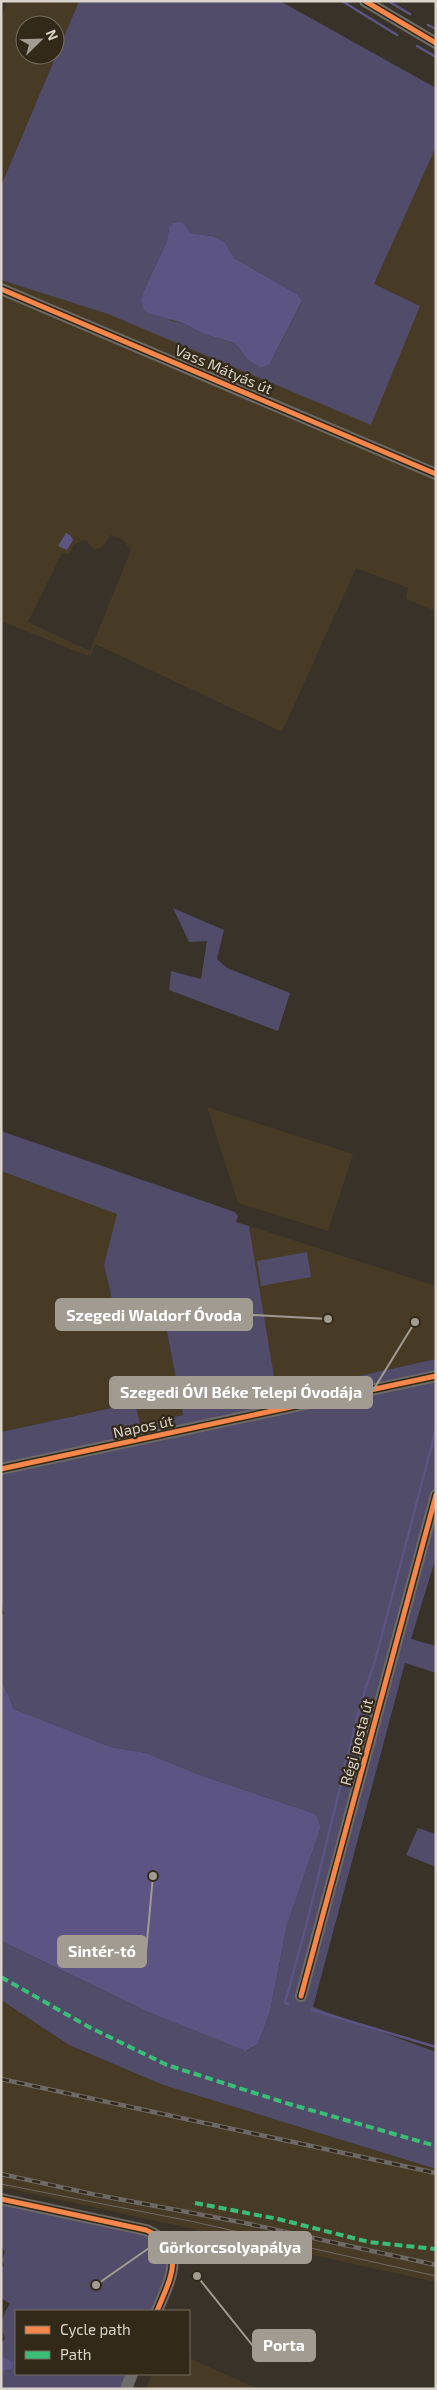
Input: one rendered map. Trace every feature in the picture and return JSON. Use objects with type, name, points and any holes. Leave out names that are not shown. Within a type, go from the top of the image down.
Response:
[{"type":"street","points":[[365,1],[436,43]]},
{"type":"street","name":"Vass Mátyás út","points":[[1,289],[436,474]]},
{"type":"street","name":"Napos út","points":[[1,1469],[436,1376]]},
{"type":"street","name":"Régi posta út","points":[[301,1996],[436,1495]]},
{"type":"street","points":[[1,2199],[146,2230],[154,2234],[166,2244],[173,2257],[174,2265],[157,2310]]},
{"type":"shaded area","points":[[8,1],[79,1],[65,34],[65,15],[15,15],[15,65],[52,65],[1,186],[1,18]]},
{"type":"shaded area","points":[[79,1],[280,1],[436,88],[436,147],[374,284],[420,306],[371,425],[108,314],[1,280],[1,186],[52,65],[65,65],[65,34]],"holes":[[[178,222],[190,233],[212,236],[234,258],[297,294],[302,302],[269,365],[261,368],[248,360],[235,343],[204,334],[183,323],[171,321],[144,290],[167,241],[169,229],[173,223]]]},
{"type":"shaded area","points":[[436,147],[436,611],[406,599],[408,588],[356,568],[282,732],[95,644],[90,657],[1,621],[1,280],[108,314],[374,284]],"holes":[[[111,535],[123,540],[131,550],[90,651],[28,622],[62,553],[70,554],[74,545],[85,539],[94,550],[102,547]]]},
{"type":"shaded area","points":[[173,223],[183,223],[190,233],[212,236],[224,242],[234,258],[297,294],[302,301],[269,365],[261,368],[248,360],[235,343],[204,334],[183,323],[148,313],[143,308],[141,301],[144,290],[167,241],[169,228]]},
{"type":"shaded area","points":[[66,533],[73,540],[67,550],[58,546]]},
{"type":"shaded area","points":[[173,908],[224,930],[217,959],[227,968],[290,993],[278,1031],[169,990],[171,971],[201,979],[207,941],[189,942]]},
{"type":"shaded area","points":[[207,1107],[353,1154],[328,1231],[238,1203]]},
{"type":"shaded area","points":[[1,1131],[235,1212],[238,1216],[236,1222],[249,1226],[277,1394],[436,1359],[436,1557],[411,1639],[436,1646],[436,1673],[405,1663],[313,2007],[436,2052],[436,2169],[163,2085],[69,2045],[1,2000],[1,1941],[148,2012],[247,2051],[258,2044],[270,2012],[287,1925],[321,1827],[316,1814],[200,1775],[146,1753],[111,1747],[14,1709],[1,1678],[1,1615],[4,1614],[1,1600],[1,1432],[135,1403],[140,1424],[183,1415],[163,1311],[117,1321],[104,1265],[117,1214],[1,1171]]},
{"type":"shaded area","points":[[1,1171],[118,1214],[104,1265],[117,1321],[163,1311],[183,1415],[139,1424],[134,1403],[1,1432]]},
{"type":"shaded area","points":[[249,1226],[436,1286],[436,1359],[277,1394]]},
{"type":"shaded area","points":[[307,1252],[311,1277],[261,1286],[257,1261]]},
{"type":"shaded area","points":[[1,1678],[14,1709],[111,1747],[146,1753],[200,1775],[316,1814],[321,1827],[287,1925],[270,2012],[258,2044],[246,2051],[148,2012],[1,1941]]},
{"type":"shaded area","points":[[418,1828],[436,1834],[436,1867],[406,1855]]},
{"type":"shaded area","points":[[1,2000],[69,2045],[163,2085],[436,2169],[436,2282],[1,2187]]},
{"type":"shaded area","points":[[1,2202],[146,2230],[171,2250],[157,2310],[15,2310],[15,2375],[132,2375],[126,2389],[1,2389],[2,2371],[13,2362],[2,2358],[1,2345],[5,2338],[2,2325],[10,2304],[1,2298],[1,2268],[4,2266],[2,2259],[5,2252],[1,2246]]},
{"type":"shaded area","points":[[1,2356],[13,2362],[12,2369],[2,2371],[1,2373]]},
{"type":"shaded area","points":[[190,2358],[259,2389],[146,2389],[152,2375],[190,2375]]},
{"type":"waterway","points":[[342,1],[397,35]]},
{"type":"waterway","points":[[388,1],[410,14]]},
{"type":"waterway","points":[[428,25],[436,29]]},
{"type":"waterway","points":[[417,46],[436,57]]},
{"type":"waterway","points":[[288,2004],[285,2003],[306,1926],[361,1702],[375,1661],[436,1429]]},
{"type":"waterway","points":[[312,2010],[436,2047]]},
{"type":"tram line","points":[[1,2184],[190,2221],[436,2276]]},
{"type":"railway","points":[[1,2079],[436,2173]]},
{"type":"railway","points":[[1,2174],[92,2194],[245,2223],[436,2265]]},
{"type":"marked path","points":[[1,1977],[87,2026],[167,2065],[286,2103],[436,2146]]},
{"type":"marked path","points":[[195,2203],[278,2219],[369,2242],[436,2249]]},
{"type":"cycle path","points":[[365,1],[436,43]]},
{"type":"cycle path","points":[[1,289],[436,474]]},
{"type":"cycle path","points":[[1,1469],[436,1376]]},
{"type":"cycle path","points":[[301,1996],[436,1495]]},
{"type":"cycle path","points":[[1,2199],[146,2230],[159,2237],[168,2246],[172,2255],[172,2265],[171,2276],[157,2310]]},
{"type":"place","name":"Szegedi Waldorf Óvoda","points":[[328,1319]]},
{"type":"place","name":"Szegedi ÓVI Béke Telepi Óvodája","points":[[415,1322]]},
{"type":"place","name":"Sintér-tó","points":[[153,1876]]},
{"type":"place","name":"Porta","points":[[197,2276]]},
{"type":"place","name":"Görkorcsolyapálya","points":[[96,2285]]}]
